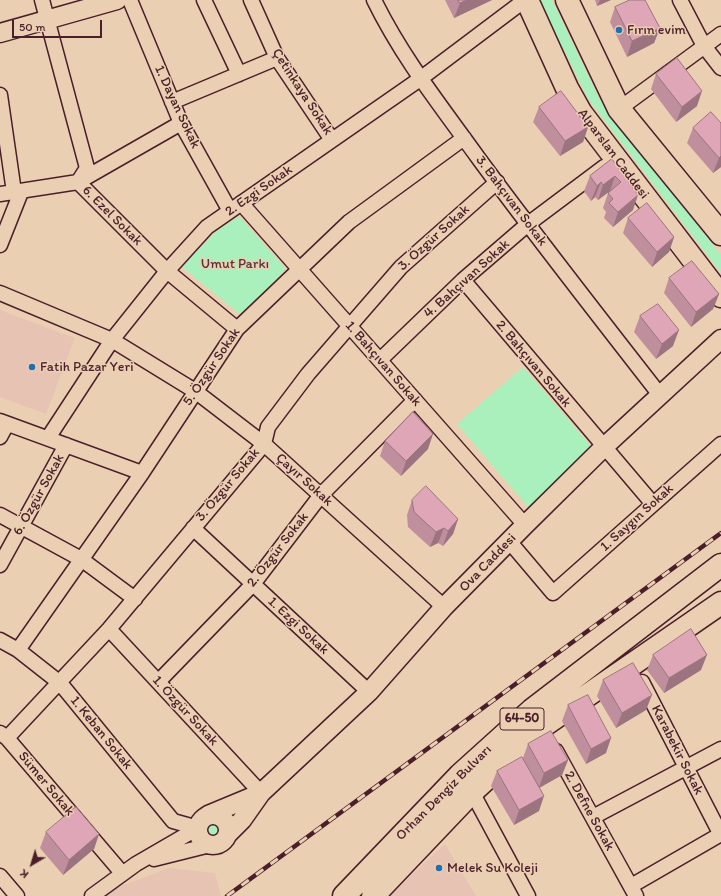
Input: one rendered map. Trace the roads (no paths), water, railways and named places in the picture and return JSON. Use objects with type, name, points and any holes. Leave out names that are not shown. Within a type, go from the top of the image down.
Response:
[{"type":"main road","name":"Alparslan Caddesi","points":[[526,0],[567,88],[581,112],[615,159],[721,296]]},
{"type":"main road","points":[[567,0],[619,109],[721,234]]},
{"type":"main road","name":"Orhan Dengiz Bulvarı","points":[[344,896],[460,774],[532,710],[721,565]]},
{"type":"main road","name":"Orhan Dengiz Bulvarı","points":[[373,896],[472,792],[543,726],[721,603]]},
{"type":"street","name":"6. Ezel Sokak","points":[[42,0],[46,20],[87,168],[78,182],[167,271],[237,329]]},
{"type":"street","points":[[0,33],[116,0]]},
{"type":"street","name":"1. Dayan Sokak","points":[[130,0],[181,123],[236,207]]},
{"type":"street","points":[[204,0],[239,74]]},
{"type":"street","name":"Çetinkaya Sokak","points":[[251,0],[277,58],[332,140]]},
{"type":"street","name":"3. Bahçıvan Sokak","points":[[374,0],[391,35],[420,79],[528,224],[660,395]]},
{"type":"street","name":"2. Ezgi Sokak","points":[[48,438],[112,340],[167,271],[207,227],[420,79],[526,0]]},
{"type":"street","points":[[680,0],[704,46],[721,68]]},
{"type":"street","points":[[619,109],[721,34]]},
{"type":"street","points":[[172,102],[277,58]]},
{"type":"street","points":[[0,95],[18,192],[0,244]]},
{"type":"street","points":[[0,194],[78,182],[181,123]]},
{"type":"street","name":"5. Özgür Sokak","points":[[18,650],[142,472],[237,329],[299,268],[349,222],[464,138]]},
{"type":"street","name":"4. Bahçıvan Sokak","points":[[380,360],[463,280],[528,224],[615,159]]},
{"type":"street","name":"3. Özgür Sokak","points":[[4,736],[60,683],[135,599],[264,444],[268,427],[308,374],[349,326],[401,268],[497,182]]},
{"type":"street","name":"1. Bahçıvan Sokak","points":[[236,207],[299,268],[525,525]]},
{"type":"street","name":"2. Bahçıvan Sokak","points":[[463,280],[653,504]]},
{"type":"street","name":"Çayır Sokak","points":[[0,293],[112,340],[195,391],[264,444],[444,607]]},
{"type":"street","name":"Ova Caddesi","points":[[261,793],[369,692],[444,607],[525,525],[604,448],[721,339]]},
{"type":"street","name":"2. Özgür Sokak","points":[[158,682],[253,584],[321,495],[415,400]]},
{"type":"street","points":[[0,437],[4,422],[142,472]]},
{"type":"street","name":"1. Saygın Sokak","points":[[509,541],[553,593],[721,444]]},
{"type":"street","name":"6. Özgür Sokak","points":[[0,565],[66,445]]},
{"type":"street","points":[[0,515],[81,559],[135,599]]},
{"type":"street","name":"1. Ezgi Sokak","points":[[193,528],[369,692]]},
{"type":"street","name":"1. Özgür Sokak","points":[[109,629],[261,793]]},
{"type":"street","name":"1. Keban Sokak","points":[[0,640],[18,650],[60,683],[173,821],[203,822]]},
{"type":"street","name":"Karabekir Sokak","points":[[632,664],[721,834]]},
{"type":"street","name":"2. Defne Sokak","points":[[543,726],[633,891]]},
{"type":"street","name":"Sümer Sokak","points":[[4,736],[122,873]]},
{"type":"street","points":[[593,817],[721,749]]},
{"type":"street","points":[[472,792],[528,896]]},
{"type":"street","points":[[92,896],[122,873],[203,822],[261,793]]},
{"type":"street","points":[[136,864],[222,842],[242,820],[261,793]]},
{"type":"street","points":[[203,822],[217,815],[225,820],[228,834]]},
{"type":"street","points":[[203,822],[200,839],[210,845]]},
{"type":"street","points":[[633,891],[721,834]]},
{"type":"street","points":[[0,876],[16,896]]},
{"type":"railway","points":[[227,896],[721,533]]},
{"type":"place","name":"Fırın evim","points":[[619,30]]},
{"type":"place","name":"Fatih Pazar Yeri","points":[[32,367]]},
{"type":"place","name":"Melek Su Koleji","points":[[439,868]]},
{"type":"park label","name":"Umut Parkı","points":[[235,264]]}]
